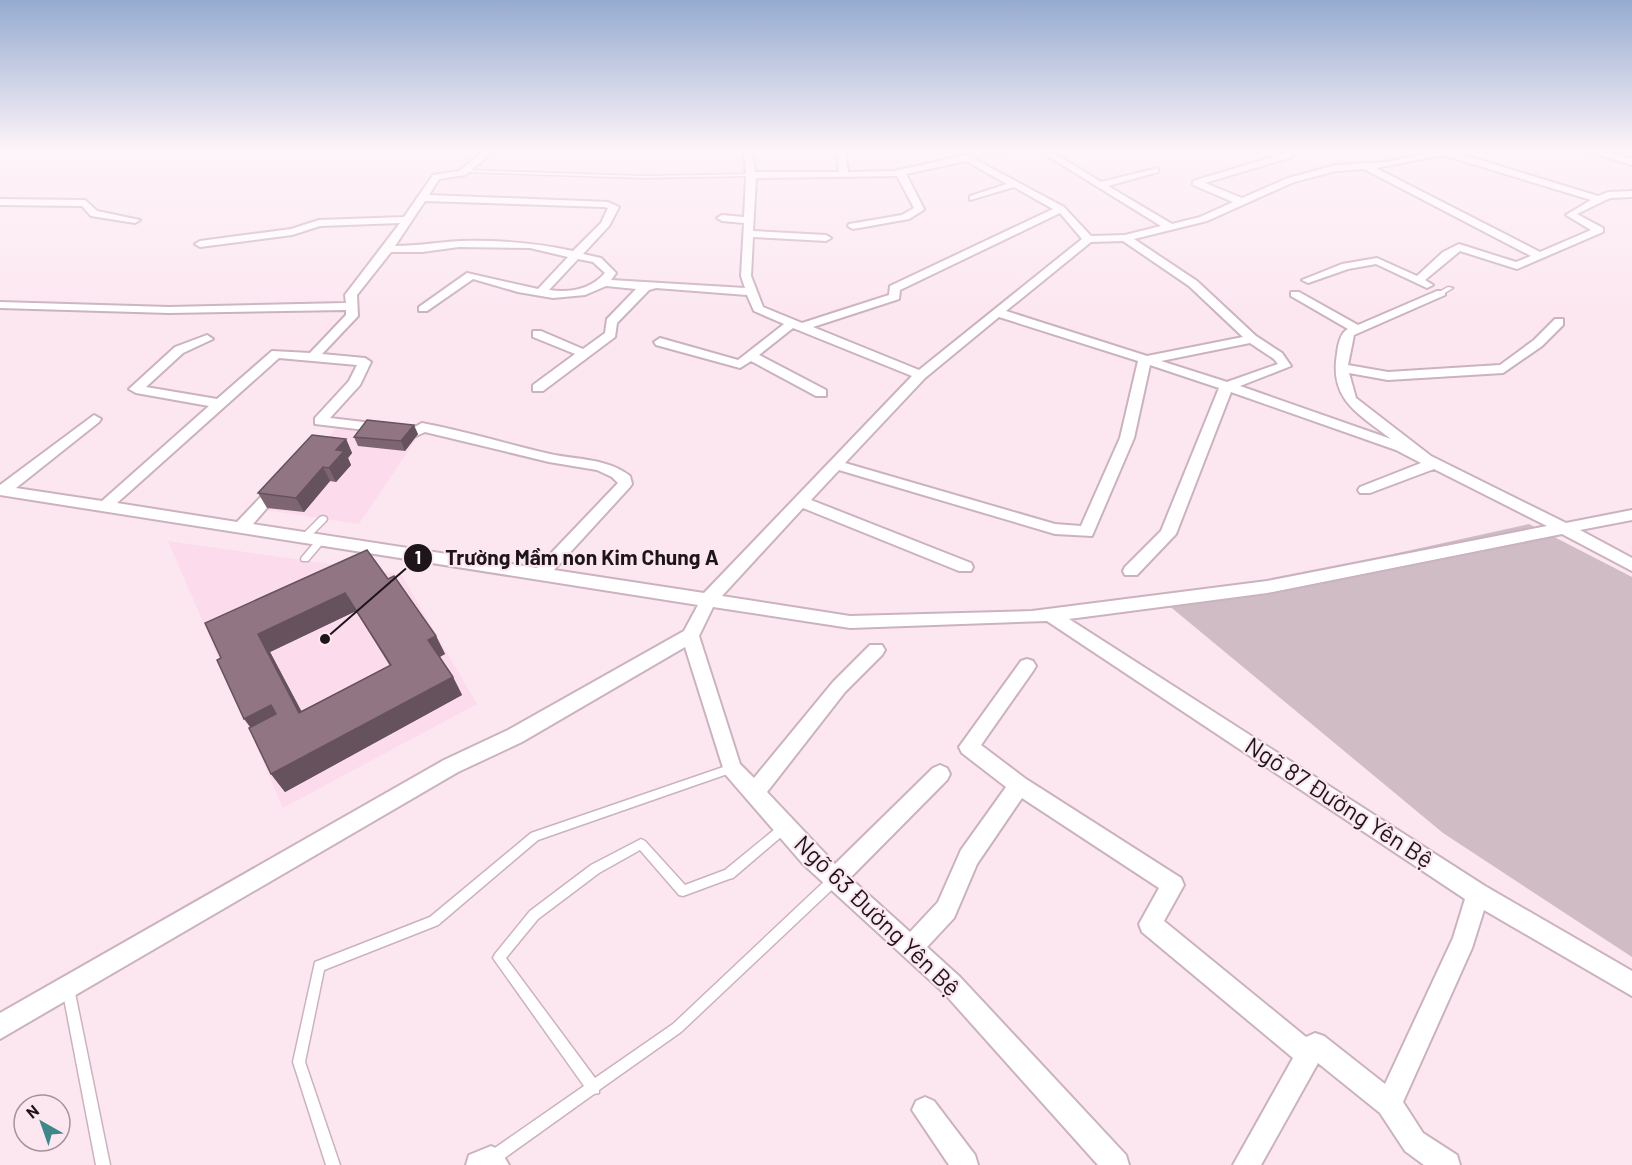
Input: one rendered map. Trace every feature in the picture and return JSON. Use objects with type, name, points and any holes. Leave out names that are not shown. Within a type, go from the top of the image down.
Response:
[{"type":"street","points":[[86,204],[94,214],[135,220]]},
{"type":"street","points":[[313,357],[351,316],[351,295],[388,249],[418,204]]},
{"type":"street","points":[[540,293],[605,224],[613,206],[574,204]]},
{"type":"street","points":[[749,204],[747,276],[758,309],[920,375]]},
{"type":"street","points":[[853,226],[905,217],[919,209],[917,204]]},
{"type":"street","points":[[1054,204],[1061,208],[1088,238]]},
{"type":"street","points":[[1132,204],[1170,227]]},
{"type":"street","points":[[0,1027],[451,766],[515,736],[690,636],[709,599],[920,375],[1088,238],[1125,238],[1203,219],[1237,204]]},
{"type":"street","points":[[1439,204],[1539,256]]},
{"type":"street","points":[[1419,280],[1447,254],[1459,248],[1513,265],[1599,230],[1571,216],[1592,204]]},
{"type":"street","points":[[660,342],[740,364],[797,325],[895,297],[894,288],[1061,208]]},
{"type":"street","points":[[722,218],[748,220]]},
{"type":"street","points":[[200,244],[292,232],[319,222],[407,220]]},
{"type":"street","points":[[747,234],[826,238]]},
{"type":"street","points":[[1125,238],[1162,260],[1225,309],[1252,339],[1278,356],[1285,366],[1226,387],[1168,534],[1131,570]]},
{"type":"street","points":[[388,249],[422,249],[459,244],[530,245],[597,260],[611,273],[602,282],[582,293],[531,293],[471,274],[423,309]]},
{"type":"street","points":[[1308,280],[1346,266],[1377,261],[1446,290],[1349,333],[1344,345],[1344,389],[1350,400],[1432,464]]},
{"type":"street","points":[[602,282],[645,287],[656,285],[752,292]]},
{"type":"street","points":[[538,387],[611,334],[611,322],[645,287]]},
{"type":"street","points":[[1295,294],[1357,329]]},
{"type":"street","points":[[0,305],[169,310],[351,306]]},
{"type":"street","points":[[996,312],[1401,447],[1518,504],[1632,565]]},
{"type":"street","points":[[1343,368],[1388,376],[1503,369],[1559,322]]},
{"type":"street","points":[[537,334],[585,354]]},
{"type":"street","points":[[207,339],[179,350],[136,389],[220,404]]},
{"type":"street","points":[[1145,360],[1252,339]]},
{"type":"street","points":[[104,507],[276,354],[365,362],[355,382],[320,421],[332,429],[416,432],[422,427],[620,473],[625,479],[625,484],[542,573]]},
{"type":"street","points":[[751,356],[821,393]]},
{"type":"street","points":[[837,465],[1055,529],[1086,532],[1127,438],[1145,360]]},
{"type":"street","points":[[1,491],[94,419]]},
{"type":"street","points":[[1365,490],[1432,464]]},
{"type":"street","points":[[241,527],[288,476]]},
{"type":"street","points":[[1,491],[850,622],[1050,615],[1267,587],[1632,515]]},
{"type":"street","points":[[802,502],[965,567]]},
{"type":"street","name":"Ngõ 87 Đường Yên Bệ","points":[[1050,615],[1477,894],[1632,984]]},
{"type":"street","name":"Ngõ 63 Đường Yên Bệ","points":[[690,636],[732,768],[785,828],[835,879],[952,985],[1116,1165]]},
{"type":"street","points":[[754,793],[839,687],[876,650]]},
{"type":"street","points":[[1027,666],[969,747],[1019,785],[1173,885],[1150,924],[1309,1055]]},
{"type":"street","points":[[835,879],[940,774]]},
{"type":"street","points":[[911,948],[946,910],[969,857],[1019,785]]},
{"type":"street","points":[[1389,1104],[1464,940],[1477,894]]},
{"type":"street","points":[[1246,1165],[1315,1045],[1389,1104],[1414,1142],[1447,1165]]},
{"type":"street","points":[[925,1110],[965,1165]]},
{"type":"lane","points":[[304,537],[323,519]]},
{"type":"lane","points":[[305,559],[322,539]]},
{"type":"lane","points":[[333,1165],[299,1062],[319,966],[434,921],[534,836],[732,768]]},
{"type":"lane","points":[[594,1088],[499,958],[534,915],[595,869],[641,844],[683,891],[729,874],[785,828]]},
{"type":"lane","points":[[489,1163],[677,1028],[835,879]]},
{"type":"lane","points":[[68,988],[102,1165]]},
{"type":"shaded area","points":[[337,427],[419,435],[359,524],[265,510]]},
{"type":"shaded area","points":[[1529,524],[1632,577],[1632,957],[1443,833],[1167,604]]},
{"type":"shaded area","points":[[168,541],[401,574],[477,704],[283,808]]},
{"type":"building","points":[[367,420],[414,425],[401,441],[354,437]]},
{"type":"building","points":[[312,435],[346,439],[336,450],[344,451],[329,468],[323,467],[296,498],[258,493]]},
{"type":"building","points":[[367,550],[388,579],[394,576],[436,636],[428,640],[453,677],[271,774],[249,728],[276,714],[271,705],[244,719],[217,660],[221,658],[205,623]],"holes":[[[345,593],[391,665],[299,713],[258,634]]]},
{"type":"place","name":"Trường Mầm non Kim Chung A","points":[[325,639]]}]
